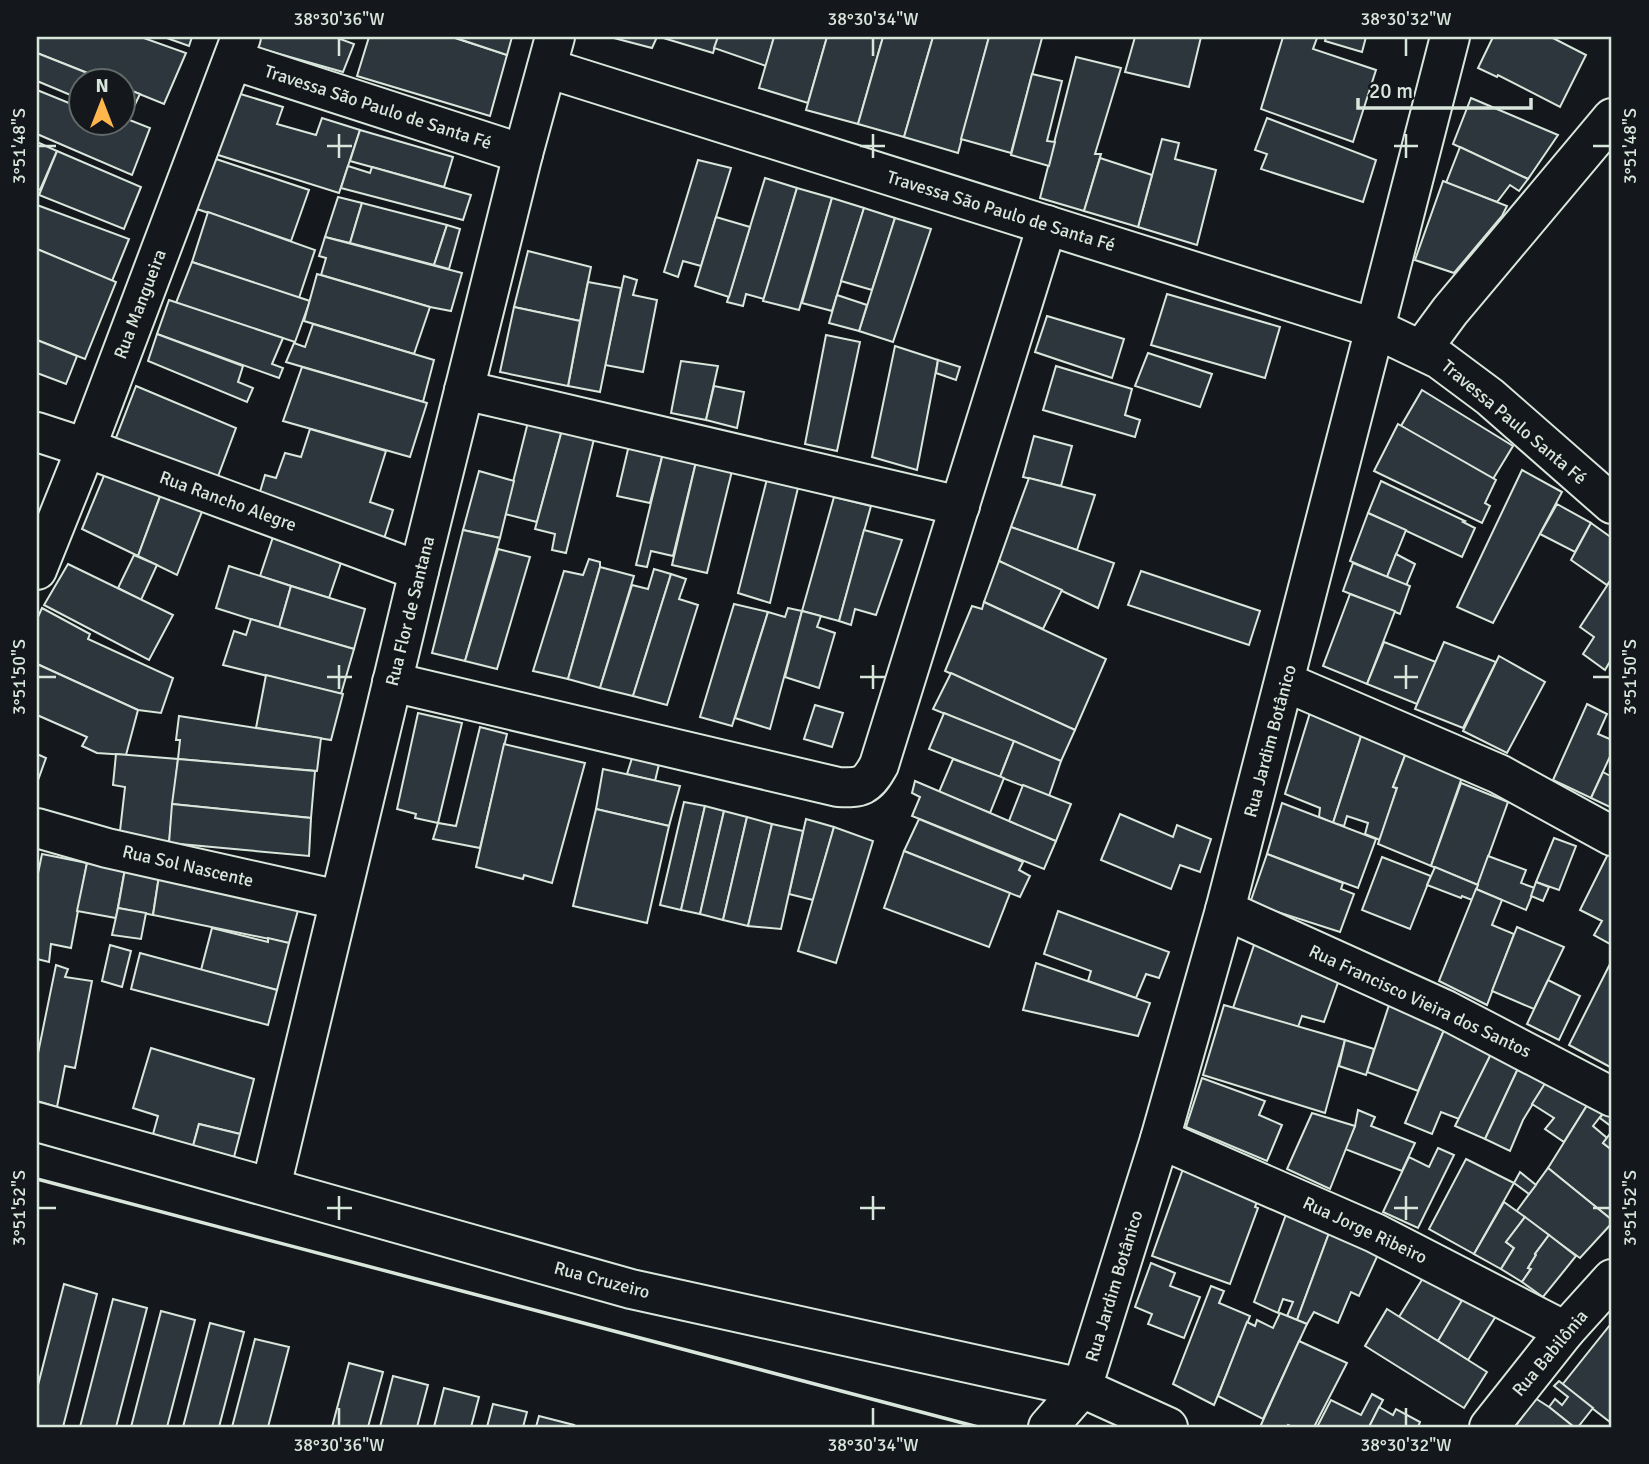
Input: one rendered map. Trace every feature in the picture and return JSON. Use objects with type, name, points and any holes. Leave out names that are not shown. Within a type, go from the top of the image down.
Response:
[{"type":"street","name":"Rua Jardim Botânico","points":[[1048,1427],[1082,1388],[1160,1139],[1225,911],[1450,37]]},
{"type":"street","name":"Travessa São Paulo de Santa Fé","points":[[237,48],[523,155]]},
{"type":"street","name":"Rua Mangueira","points":[[37,570],[86,448],[237,48]]},
{"type":"street","name":"Travessa São Paulo de Santa Fé","points":[[551,53],[1047,225],[1374,328]]},
{"type":"street","name":"Rua Flor de Santana","points":[[271,1187],[419,571],[551,53]]},
{"type":"street","points":[[1422,349],[1450,311],[1612,118]]},
{"type":"street","points":[[392,682],[838,787],[858,788],[871,780],[879,765],[1047,225]]},
{"type":"street","name":"Travessa Paulo Santa Fé","points":[[1374,328],[1440,359],[1490,397],[1612,505]]},
{"type":"street","points":[[464,390],[960,506]]},
{"type":"street","name":"Rua Rancho Alegre","points":[[37,432],[419,571]]},
{"type":"street","points":[[1285,682],[1499,774],[1612,836]]},
{"type":"street","name":"Rua Sol Nascente","points":[[37,828],[107,848],[339,900]]},
{"type":"street","name":"Rua Francisco Vieira dos Santos","points":[[1225,911],[1446,1010],[1612,1097]]},
{"type":"street","name":"Rua Cruzeiro","points":[[37,1122],[631,1289],[1082,1388],[1168,1427]]},
{"type":"street","name":"Rua Jorge Ribeiro","points":[[1160,1139],[1375,1233],[1565,1331]]},
{"type":"street","name":"Rua Babilônia","points":[[1489,1427],[1565,1331],[1612,1279]]},
{"type":"building","points":[[37,37],[141,37],[186,53],[164,104],[136,93],[136,66],[70,66],[37,53]]},
{"type":"building","points":[[164,37],[192,37],[189,46]]},
{"type":"building","points":[[254,37],[341,37],[340,39],[354,44],[343,72],[251,46]]},
{"type":"building","points":[[369,37],[452,37],[507,55],[490,116],[357,76]]},
{"type":"building","points":[[453,37],[512,37],[507,55]]},
{"type":"building","points":[[610,37],[657,37],[652,48]]},
{"type":"building","points":[[660,37],[718,37],[713,53]]},
{"type":"building","points":[[718,37],[774,37],[766,66],[714,48]]},
{"type":"building","points":[[774,37],[827,37],[808,103],[759,88]]},
{"type":"building","points":[[827,37],[883,37],[858,124],[806,110]]},
{"type":"building","points":[[883,37],[933,37],[904,137],[858,124]]},
{"type":"building","points":[[933,37],[989,37],[958,153],[904,137]]},
{"type":"building","points":[[989,37],[1042,38],[1011,153],[961,139]]},
{"type":"building","points":[[1135,37],[1201,37],[1189,87],[1125,72]]},
{"type":"building","points":[[1283,37],[1317,38],[1313,49],[1376,70],[1353,142],[1261,109]]},
{"type":"building","points":[[1326,37],[1366,37],[1362,52],[1325,41]]},
{"type":"building","points":[[1493,37],[1551,37],[1586,55],[1560,107],[1498,75],[1497,77],[1478,68]]},
{"type":"building","points":[[37,53],[70,66],[66,66],[66,93],[37,81]]},
{"type":"building","points":[[1076,57],[1121,68],[1095,154],[1101,154],[1084,211],[1040,198]]},
{"type":"building","points":[[1032,74],[1062,81],[1047,141],[1055,142],[1049,166],[1011,155]]},
{"type":"building","points":[[37,90],[66,102],[66,136],[136,136],[136,122],[150,128],[132,175],[37,134]]},
{"type":"building","points":[[234,92],[283,107],[277,124],[316,135],[322,118],[360,130],[339,193],[215,154]]},
{"type":"building","points":[[1471,98],[1558,135],[1528,179],[1453,144]]},
{"type":"building","points":[[1267,118],[1376,160],[1363,202],[1261,169],[1267,154],[1255,150]]},
{"type":"building","points":[[360,130],[453,157],[444,187],[350,161]]},
{"type":"building","points":[[1162,139],[1179,143],[1175,159],[1216,170],[1197,245],[1138,227]]},
{"type":"building","points":[[37,142],[57,151],[40,190],[37,188]]},
{"type":"building","points":[[1460,147],[1528,179],[1519,191],[1510,185],[1497,202],[1446,183]]},
{"type":"building","points":[[57,151],[141,187],[124,229],[39,195]]},
{"type":"building","points":[[213,158],[309,190],[291,241],[197,209]]},
{"type":"building","points":[[1100,158],[1152,175],[1138,227],[1084,211]]},
{"type":"building","points":[[698,160],[731,168],[701,266],[683,261],[678,277],[664,272]]},
{"type":"building","points":[[348,166],[370,173],[372,167],[471,195],[463,220],[341,188]]},
{"type":"building","points":[[765,178],[797,188],[764,299],[746,294],[743,306],[727,302]]},
{"type":"building","points":[[1443,181],[1507,206],[1502,216],[1454,273],[1415,260]]},
{"type":"building","points":[[797,188],[832,198],[799,310],[763,301]]},
{"type":"building","points":[[338,197],[362,203],[350,243],[325,237]]},
{"type":"building","points":[[832,198],[864,208],[832,311],[802,303]]},
{"type":"building","points":[[362,203],[447,225],[434,265],[350,243]]},
{"type":"building","points":[[37,205],[129,239],[112,281],[37,249]]},
{"type":"building","points":[[864,208],[895,218],[872,290],[841,281]]},
{"type":"building","points":[[208,212],[315,250],[299,298],[192,262]]},
{"type":"building","points":[[716,217],[750,227],[729,297],[695,286]]},
{"type":"building","points":[[895,218],[931,229],[893,342],[859,331]]},
{"type":"building","points":[[447,225],[460,229],[449,269],[434,265]]},
{"type":"building","points":[[325,237],[462,273],[451,311],[321,275],[326,258],[319,256]]},
{"type":"building","points":[[37,249],[116,282],[85,359],[37,340]]},
{"type":"building","points":[[528,251],[591,267],[580,321],[514,307]]},
{"type":"building","points":[[192,262],[310,301],[295,342],[176,303]]},
{"type":"building","points":[[317,274],[430,307],[414,354],[304,321]]},
{"type":"building","points":[[624,276],[637,280],[633,295],[657,300],[643,372],[605,365]]},
{"type":"building","points":[[588,282],[621,288],[600,392],[568,386]]},
{"type":"building","points":[[1167,294],[1280,327],[1265,378],[1151,345]]},
{"type":"building","points":[[837,295],[867,305],[859,331],[829,323]]},
{"type":"building","points":[[169,300],[283,338],[272,364],[283,368],[279,378],[157,334]]},
{"type":"building","points":[[514,307],[580,321],[568,386],[500,372]]},
{"type":"building","points":[[1047,316],[1124,339],[1112,378],[1035,352]]},
{"type":"building","points":[[313,324],[434,360],[423,402],[286,362],[294,343],[305,347]]},
{"type":"building","points":[[157,334],[243,366],[238,382],[253,388],[247,402],[148,361]]},
{"type":"building","points":[[826,335],[860,342],[837,451],[805,444]]},
{"type":"building","points":[[37,340],[77,356],[66,384],[37,373]]},
{"type":"building","points":[[895,346],[938,360],[917,470],[872,457]]},
{"type":"building","points":[[1148,353],[1212,374],[1200,407],[1135,386]]},
{"type":"building","points":[[938,360],[960,367],[956,380],[936,373]]},
{"type":"building","points":[[681,361],[718,366],[706,420],[671,413]]},
{"type":"building","points":[[1056,366],[1132,389],[1125,415],[1140,420],[1135,437],[1043,410]]},
{"type":"building","points":[[302,367],[427,403],[410,457],[283,421]]},
{"type":"building","points":[[136,386],[236,428],[217,479],[114,443]]},
{"type":"building","points":[[714,386],[744,392],[737,428],[706,420]]},
{"type":"building","points":[[1422,390],[1513,446],[1493,479],[1401,426]]},
{"type":"building","points":[[528,422],[562,430],[537,522],[505,514]]},
{"type":"building","points":[[1398,424],[1496,480],[1485,503],[1490,506],[1482,523],[1374,471]]},
{"type":"building","points":[[310,429],[386,451],[370,502],[393,510],[384,539],[259,495],[265,475],[276,478],[285,453],[301,457]]},
{"type":"building","points":[[562,430],[595,435],[566,553],[552,550],[555,534],[535,529]]},
{"type":"building","points":[[1034,436],[1072,446],[1061,486],[1023,477]]},
{"type":"building","points":[[629,445],[663,453],[650,503],[617,496]]},
{"type":"building","points":[[663,453],[696,462],[673,556],[651,551],[647,567],[636,565]]},
{"type":"building","points":[[696,462],[732,471],[707,573],[672,565]]},
{"type":"building","points":[[108,466],[163,488],[138,556],[82,529]]},
{"type":"building","points":[[1522,470],[1562,492],[1493,623],[1457,607]]},
{"type":"building","points":[[479,471],[514,481],[500,538],[463,530]]},
{"type":"building","points":[[1029,478],[1095,495],[1077,550],[1011,527]]},
{"type":"building","points":[[767,479],[798,488],[770,603],[738,593]]},
{"type":"building","points":[[1381,481],[1475,528],[1462,557],[1368,513]]},
{"type":"building","points":[[165,483],[207,499],[177,575],[138,556]]},
{"type":"building","points":[[834,497],[871,506],[839,621],[802,611]]},
{"type":"building","points":[[1557,504],[1591,523],[1575,552],[1540,534]]},
{"type":"building","points":[[1368,513],[1406,530],[1387,577],[1350,561]]},
{"type":"building","points":[[1591,523],[1612,538],[1612,578],[1607,585],[1571,560]]},
{"type":"building","points":[[1011,527],[1114,563],[1098,608],[999,561]]},
{"type":"building","points":[[463,530],[500,538],[465,661],[432,653]]},
{"type":"building","points":[[864,530],[902,540],[876,615],[855,609],[851,625],[839,621]]},
{"type":"building","points":[[274,534],[343,557],[329,598],[260,576]]},
{"type":"building","points":[[498,549],[530,557],[497,669],[465,661]]},
{"type":"building","points":[[1396,554],[1415,564],[1406,586],[1387,577]]},
{"type":"building","points":[[134,555],[157,565],[141,600],[118,588]]},
{"type":"building","points":[[589,559],[600,562],[600,567],[568,679],[533,671],[564,571],[583,575]]},
{"type":"building","points":[[999,561],[1062,590],[1043,629],[984,602]]},
{"type":"building","points":[[1353,563],[1410,586],[1400,614],[1343,591]]},
{"type":"building","points":[[68,564],[173,615],[149,660],[44,605]]},
{"type":"building","points":[[229,566],[291,586],[279,628],[216,608]]},
{"type":"building","points":[[600,567],[634,576],[600,688],[568,679]]},
{"type":"building","points":[[654,569],[671,574],[633,696],[600,688],[632,585],[648,589]]},
{"type":"building","points":[[1141,571],[1260,611],[1249,645],[1128,605]]},
{"type":"building","points":[[671,574],[686,579],[679,599],[698,605],[667,705],[633,696]]},
{"type":"building","points":[[1612,578],[1612,658],[1605,670],[1583,654],[1594,637],[1580,627]]},
{"type":"building","points":[[291,586],[365,609],[354,649],[279,628]]},
{"type":"building","points":[[1350,594],[1395,611],[1367,684],[1323,666]]},
{"type":"building","points":[[984,602],[1106,659],[1075,730],[945,671],[972,606],[982,609]]},
{"type":"building","points":[[734,604],[768,612],[732,726],[700,717]]},
{"type":"building","points":[[42,608],[90,634],[88,639],[173,678],[161,713],[138,710],[37,664],[37,619]]},
{"type":"building","points":[[788,608],[802,611],[770,729],[735,718],[768,612],[785,617]]},
{"type":"building","points":[[802,611],[821,616],[817,627],[835,633],[819,688],[785,677]]},
{"type":"building","points":[[251,619],[354,649],[341,694],[223,665],[234,631],[246,635]]},
{"type":"building","points":[[1384,642],[1436,662],[1417,704],[1367,684]]},
{"type":"building","points":[[1444,642],[1496,662],[1463,728],[1415,709]]},
{"type":"building","points":[[1499,656],[1545,682],[1507,753],[1463,731]]},
{"type":"building","points":[[37,664],[138,710],[126,755],[97,753],[82,746],[87,737],[37,715]]},
{"type":"building","points":[[951,673],[1075,730],[1061,761],[933,709]]},
{"type":"building","points":[[266,675],[343,694],[331,740],[256,728]]},
{"type":"building","points":[[1313,703],[1364,727],[1333,823],[1319,817],[1320,808],[1285,794]]},
{"type":"building","points":[[1587,704],[1607,714],[1598,734],[1612,740],[1612,752],[1591,798],[1553,780]]},
{"type":"building","points":[[815,705],[843,713],[832,747],[804,739]]},
{"type":"building","points":[[418,713],[462,723],[438,823],[415,818],[416,814],[397,809]]},
{"type":"building","points":[[944,713],[1014,741],[1000,777],[929,749]]},
{"type":"building","points":[[179,716],[321,738],[317,771],[178,759],[180,740],[176,740]]},
{"type":"building","points":[[480,727],[507,734],[480,848],[433,839],[438,823],[456,826]]},
{"type":"building","points":[[1364,727],[1409,745],[1393,787],[1397,788],[1380,840],[1365,834],[1368,823],[1347,816],[1344,826],[1333,823]]},
{"type":"building","points":[[1411,740],[1467,763],[1431,866],[1378,844],[1397,788],[1393,787]]},
{"type":"building","points":[[1014,741],[1061,761],[1049,796],[1000,777]]},
{"type":"building","points":[[504,744],[585,763],[552,883],[476,867]]},
{"type":"building","points":[[37,754],[46,758],[37,783]]},
{"type":"building","points":[[116,754],[178,759],[169,843],[120,831],[125,787],[113,785]]},
{"type":"building","points":[[633,755],[660,760],[655,781],[627,774]]},
{"type":"building","points":[[178,759],[315,771],[311,818],[172,804]]},
{"type":"building","points":[[953,759],[1004,778],[990,813],[939,792]]},
{"type":"building","points":[[603,769],[680,786],[669,826],[596,809]]},
{"type":"building","points":[[1603,772],[1612,777],[1612,808],[1591,798]]},
{"type":"building","points":[[915,781],[1056,841],[1044,869],[912,816],[920,797],[912,793]]},
{"type":"building","points":[[1461,783],[1508,802],[1478,885],[1431,866]]},
{"type":"building","points":[[1023,785],[1071,804],[1056,841],[1009,821]]},
{"type":"building","points":[[684,802],[705,806],[681,910],[660,905]]},
{"type":"building","points":[[1282,803],[1376,839],[1358,888],[1267,854]]},
{"type":"building","points":[[172,804],[311,818],[309,856],[169,843]]},
{"type":"building","points":[[705,806],[724,811],[700,914],[681,910]]},
{"type":"building","points":[[596,809],[669,826],[647,923],[573,906]]},
{"type":"building","points":[[724,811],[747,817],[723,920],[700,914]]},
{"type":"building","points":[[1120,814],[1173,837],[1177,825],[1211,839],[1200,872],[1180,865],[1171,889],[1101,860]]},
{"type":"building","points":[[747,817],[772,824],[748,926],[723,920]]},
{"type":"building","points":[[806,819],[834,827],[813,900],[789,894]]},
{"type":"building","points":[[919,819],[1023,862],[1019,870],[1030,876],[1020,897],[904,851]]},
{"type":"building","points":[[772,824],[803,831],[781,929],[748,926]]},
{"type":"building","points":[[834,827],[873,841],[836,963],[798,951]]},
{"type":"building","points":[[1554,838],[1576,846],[1559,890],[1536,882]]},
{"type":"building","points":[[1612,846],[1612,945],[1594,935],[1602,921],[1580,910]]},
{"type":"building","points":[[904,851],[1010,893],[989,947],[884,908]]},
{"type":"building","points":[[42,854],[87,863],[71,948],[51,944],[49,962],[37,959],[37,878]]},
{"type":"building","points":[[1267,854],[1343,883],[1341,889],[1354,894],[1340,932],[1250,903]]},
{"type":"building","points":[[1488,856],[1526,870],[1521,883],[1535,888],[1526,910],[1476,889]]},
{"type":"building","points":[[1382,857],[1431,876],[1410,929],[1362,910]]},
{"type":"building","points":[[87,863],[125,869],[116,918],[77,911]]},
{"type":"building","points":[[1435,867],[1478,885],[1472,900],[1427,885]]},
{"type":"building","points":[[125,869],[159,876],[153,915],[118,908]]},
{"type":"building","points":[[159,876],[300,903],[289,943],[153,915]]},
{"type":"building","points":[[1536,882],[1549,887],[1543,901],[1531,896]]},
{"type":"building","points":[[1476,889],[1502,900],[1492,925],[1514,934],[1487,1005],[1439,981]]},
{"type":"building","points":[[118,908],[146,913],[141,939],[112,935]]},
{"type":"building","points":[[1058,911],[1169,952],[1159,978],[1146,974],[1136,998],[1088,981],[1091,971],[1044,954]]},
{"type":"building","points":[[1517,927],[1564,947],[1534,1009],[1492,991]]},
{"type":"building","points":[[212,928],[268,942],[268,938],[289,943],[277,990],[201,970]]},
{"type":"building","points":[[1255,942],[1341,974],[1324,1022],[1302,1016],[1298,1027],[1233,1008]]},
{"type":"building","points":[[110,945],[131,951],[122,987],[102,981]]},
{"type":"building","points":[[140,953],[277,990],[268,1025],[131,989]]},
{"type":"building","points":[[1612,960],[1612,1068],[1569,1045]]},
{"type":"building","points":[[1036,963],[1150,1003],[1138,1036],[1023,1010]]},
{"type":"building","points":[[56,965],[68,969],[65,977],[92,981],[75,1068],[65,1066],[57,1107],[37,1101],[37,1058]]},
{"type":"building","points":[[1548,980],[1580,996],[1559,1040],[1527,1024]]},
{"type":"building","points":[[1392,996],[1447,1023],[1418,1091],[1367,1072]]},
{"type":"building","points":[[1224,1005],[1345,1040],[1325,1113],[1203,1075]]},
{"type":"building","points":[[1447,1023],[1495,1046],[1459,1119],[1441,1112],[1432,1134],[1405,1123]]},
{"type":"building","points":[[1345,1040],[1374,1049],[1366,1075],[1339,1066]]},
{"type":"building","points":[[1495,1046],[1522,1060],[1485,1139],[1455,1126]]},
{"type":"building","points":[[151,1048],[254,1079],[240,1134],[199,1124],[193,1146],[153,1134],[158,1116],[133,1108]]},
{"type":"building","points":[[1522,1060],[1551,1074],[1523,1120],[1510,1151],[1485,1139]]},
{"type":"building","points":[[1551,1074],[1591,1099],[1564,1142],[1545,1129],[1554,1118],[1532,1104]]},
{"type":"building","points":[[1202,1078],[1265,1101],[1259,1115],[1282,1125],[1267,1161],[1186,1127]]},
{"type":"building","points":[[1591,1099],[1607,1108],[1593,1126],[1607,1138],[1603,1143],[1612,1150],[1612,1220],[1548,1168]]},
{"type":"building","points":[[1607,1108],[1612,1112],[1612,1127],[1600,1118]]},
{"type":"building","points":[[1358,1110],[1375,1117],[1371,1126],[1415,1143],[1402,1171],[1345,1149],[1355,1126]]},
{"type":"building","points":[[1312,1113],[1355,1126],[1330,1189],[1287,1169]]},
{"type":"building","points":[[199,1124],[240,1134],[234,1157],[193,1146]]},
{"type":"building","points":[[1612,1131],[1612,1150],[1603,1143]]},
{"type":"building","points":[[1438,1148],[1454,1155],[1418,1228],[1383,1212],[1409,1157],[1429,1167]]},
{"type":"building","points":[[1466,1159],[1514,1183],[1474,1254],[1429,1229]]},
{"type":"building","points":[[1548,1168],[1612,1220],[1580,1258],[1516,1212]]},
{"type":"building","points":[[1183,1169],[1259,1197],[1255,1207],[1258,1208],[1230,1284],[1152,1256]]},
{"type":"building","points":[[1520,1172],[1536,1185],[1529,1194],[1514,1183]]},
{"type":"building","points":[[1504,1202],[1525,1217],[1506,1242],[1514,1248],[1501,1269],[1474,1254]]},
{"type":"building","points":[[1288,1209],[1332,1225],[1297,1320],[1287,1316],[1293,1302],[1283,1299],[1278,1313],[1254,1302]]},
{"type":"building","points":[[1525,1217],[1549,1235],[1535,1254],[1528,1268],[1531,1269],[1522,1282],[1501,1269],[1514,1248],[1506,1242]]},
{"type":"building","points":[[1332,1225],[1381,1248],[1359,1296],[1351,1292],[1338,1323],[1314,1312],[1307,1324],[1297,1320]]},
{"type":"building","points":[[1549,1235],[1576,1256],[1543,1297],[1522,1282],[1531,1269],[1528,1268],[1535,1254]]},
{"type":"building","points":[[1151,1263],[1175,1273],[1170,1286],[1200,1297],[1184,1338],[1148,1324],[1152,1314],[1135,1307]]},
{"type":"building","points":[[1423,1278],[1462,1301],[1438,1341],[1399,1317]]},
{"type":"building","points":[[64,1284],[97,1294],[63,1427],[37,1427],[37,1389]]},
{"type":"building","points":[[1211,1286],[1224,1291],[1219,1303],[1250,1316],[1214,1405],[1173,1384]]},
{"type":"building","points":[[1464,1297],[1496,1316],[1468,1360],[1438,1341]]},
{"type":"building","points":[[113,1299],[147,1308],[116,1427],[80,1427]]},
{"type":"building","points":[[1387,1309],[1487,1372],[1464,1408],[1365,1346]]},
{"type":"building","points":[[161,1311],[195,1320],[167,1427],[131,1427]]},
{"type":"building","points":[[1280,1313],[1307,1324],[1263,1419],[1218,1396],[1247,1322],[1255,1326],[1257,1320],[1273,1328]]},
{"type":"building","points":[[210,1323],[244,1332],[219,1427],[183,1427]]},
{"type":"building","points":[[1610,1325],[1612,1419],[1610,1422],[1562,1385]]},
{"type":"building","points":[[255,1339],[289,1347],[268,1427],[232,1427]]},
{"type":"building","points":[[1299,1341],[1347,1363],[1314,1427],[1260,1427]]},
{"type":"building","points":[[349,1363],[383,1372],[368,1427],[332,1427]]},
{"type":"building","points":[[393,1376],[428,1385],[417,1427],[380,1427]]},
{"type":"building","points":[[1559,1381],[1593,1408],[1578,1427],[1574,1427],[1549,1407],[1555,1399],[1562,1405],[1568,1397],[1554,1386]]},
{"type":"building","points":[[444,1388],[479,1397],[471,1427],[434,1427]]},
{"type":"building","points":[[1372,1394],[1383,1400],[1369,1427],[1317,1427],[1331,1400],[1361,1415]]},
{"type":"building","points":[[1535,1398],[1549,1407],[1574,1427],[1515,1427]]},
{"type":"building","points":[[493,1404],[527,1412],[523,1427],[487,1427]]},
{"type":"building","points":[[1379,1407],[1393,1415],[1396,1409],[1420,1422],[1418,1427],[1369,1427]]},
{"type":"building","points":[[539,1416],[574,1425],[536,1427]]},
{"type":"wall","points":[[37,1179],[978,1427]]}]
